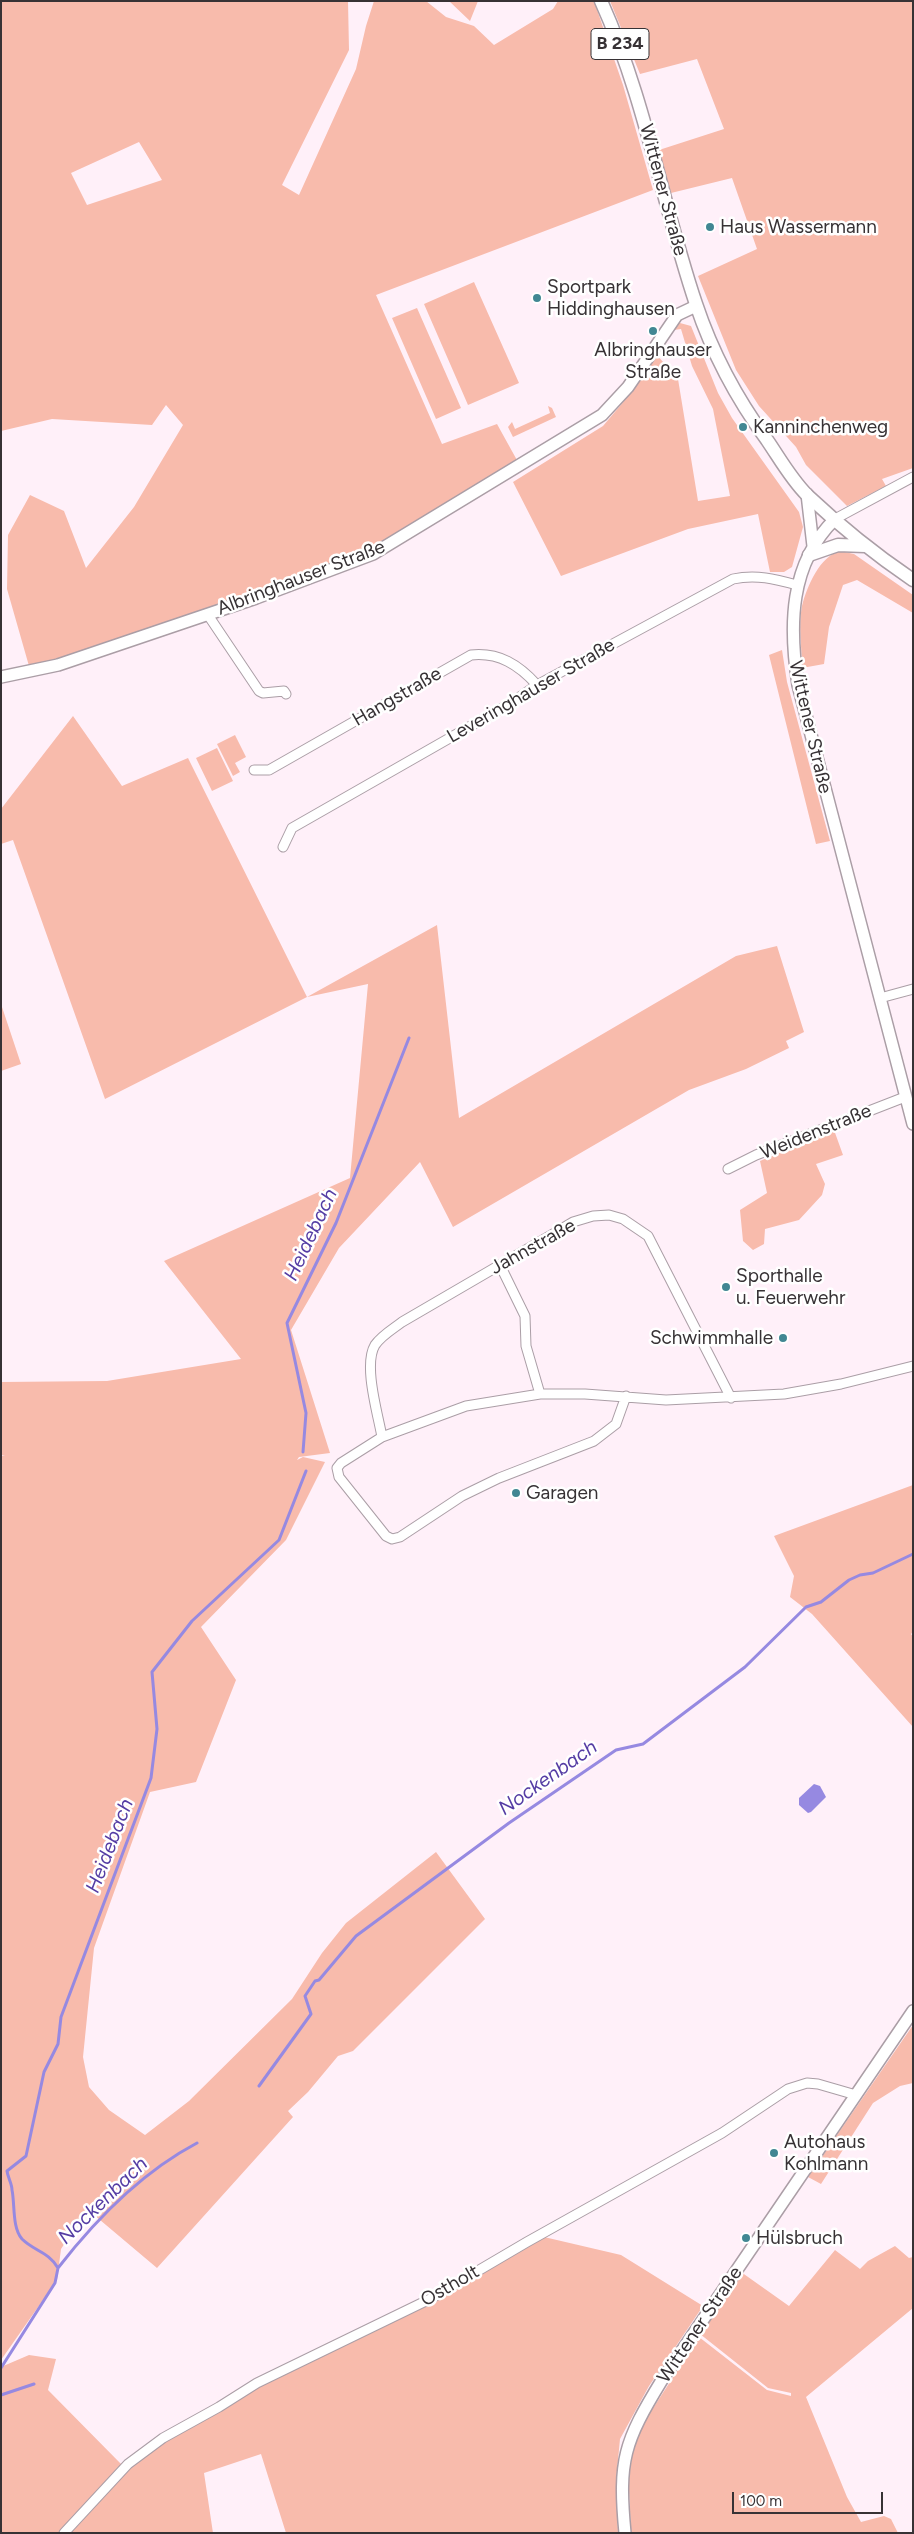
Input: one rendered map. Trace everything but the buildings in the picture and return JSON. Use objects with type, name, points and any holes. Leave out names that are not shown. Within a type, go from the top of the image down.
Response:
[{"type":"main road","name":"Wittener Straße","points":[[601,1],[618,40],[644,119],[696,306],[736,393],[786,469],[806,494],[835,520],[811,551],[798,585],[792,630],[798,685],[913,1124]]},
{"type":"main road","name":"Albringhauser Straße","points":[[1,677],[58,665],[208,615],[374,554],[602,416],[628,387],[678,315],[696,306]]},
{"type":"main road","points":[[806,494],[811,551],[838,545],[865,546]]},
{"type":"main road","name":"B 234","points":[[835,520],[865,546],[913,580]]},
{"type":"main road","name":"Wittener Straße","points":[[625,2533],[622,2500],[623,2468],[633,2428],[662,2380],[913,2011]]},
{"type":"street","points":[[835,520],[913,477]]},
{"type":"street","name":"Leveringhauser Straße","points":[[283,847],[292,828],[502,708],[537,685],[734,579],[750,576],[764,577],[798,585]]},
{"type":"street","name":"Albringhauser Straße","points":[[208,615],[259,691],[263,693],[284,691],[286,694]]},
{"type":"street","name":"Hangstraße","points":[[254,770],[269,770],[470,655],[483,654],[511,662],[525,672],[537,685]]},
{"type":"street","points":[[880,998],[913,989]]},
{"type":"street","name":"Weidenstraße","points":[[728,1169],[905,1097]]},
{"type":"street","name":"Jahnstraße","points":[[382,1437],[370,1362],[375,1346],[383,1336],[402,1322],[573,1222],[593,1216],[609,1215],[623,1219],[648,1236],[664,1263],[730,1398]]},
{"type":"street","points":[[500,1265],[525,1316],[526,1346],[540,1394]]},
{"type":"street","points":[[626,1396],[616,1424],[594,1440],[499,1478],[462,1496],[400,1537],[392,1539],[386,1536],[339,1477],[337,1468],[341,1463],[382,1437],[466,1406],[540,1394],[626,1396],[666,1400],[784,1394],[841,1384],[913,1366]]},
{"type":"street","name":"Ostholt","points":[[64,2533],[128,2464],[163,2438],[219,2407],[257,2383],[430,2299],[722,2133],[788,2089],[807,2083],[818,2084],[856,2095]]},
{"type":"shaded area","points":[[1,1],[348,1],[349,50],[282,185],[299,195],[356,69],[374,1],[426,1],[446,17],[474,26],[494,45],[553,9],[558,1],[594,1],[623,85],[653,190],[376,295],[442,444],[497,424],[518,462],[379,545],[242,598],[71,658],[29,666],[7,589],[8,535],[30,495],[64,511],[86,568],[134,507],[183,425],[166,405],[152,425],[52,419],[1,431]],"holes":[[[139,142],[162,180],[87,205],[71,173]]]},
{"type":"shaded area","points":[[449,1],[478,1],[470,21]]},
{"type":"shaded area","points":[[610,1],[913,1],[913,468],[882,479],[886,486],[847,506],[806,465],[796,447],[759,406],[736,370],[698,276],[757,249],[732,178],[671,193],[659,150],[724,129],[697,59],[640,74]]},
{"type":"shaded area","points":[[474,282],[519,383],[468,405],[424,304]]},
{"type":"shaded area","points":[[417,308],[461,408],[436,419],[392,318]]},
{"type":"shaded area","points":[[680,323],[691,326],[718,393],[732,418],[799,512],[803,527],[792,567],[784,572],[770,572],[758,514],[688,529],[561,576],[513,482],[603,426],[630,394],[656,354],[678,379],[698,501],[730,496],[713,409],[692,366],[681,329],[674,330],[667,337],[674,325]]},
{"type":"shaded area","points":[[548,406],[552,408],[556,417],[513,437],[508,427],[512,422],[515,429],[550,413]]},
{"type":"shaded area","points":[[840,551],[854,554],[913,595],[913,613],[857,580],[843,585],[829,627],[824,664],[802,668],[800,621],[804,598],[815,573],[821,565],[826,559]]},
{"type":"shaded area","points":[[782,650],[787,682],[830,841],[816,844],[769,655]]},
{"type":"shaded area","points":[[73,716],[122,786],[188,758],[307,997],[105,1099],[13,840],[1,844],[1,809]]},
{"type":"shaded area","points":[[235,735],[246,757],[235,763],[240,772],[233,776],[217,744]]},
{"type":"shaded area","points":[[217,748],[233,781],[212,791],[196,758]]},
{"type":"shaded area","points":[[437,925],[459,1118],[736,956],[777,946],[804,1032],[786,1041],[789,1048],[746,1069],[689,1090],[453,1227],[420,1162],[339,1248],[291,1330],[330,1453],[299,1457],[297,1460],[303,1457],[325,1462],[286,1540],[201,1627],[236,1680],[196,1782],[150,1792],[94,1948],[83,2057],[89,2087],[109,2110],[145,2135],[189,2101],[292,1999],[322,1953],[346,1923],[436,1852],[485,1919],[353,2051],[338,2056],[308,2092],[288,2111],[293,2117],[157,2268],[87,2209],[61,2249],[57,2280],[1,2360],[1,1456],[5,1456],[1,1455],[1,1382],[107,1381],[241,1359],[164,1261],[350,1178],[368,984],[307,997]]},
{"type":"shaded area","points":[[1,1004],[21,1064],[1,1071]]},
{"type":"shaded area","points":[[834,1130],[843,1155],[816,1164],[825,1184],[822,1195],[799,1220],[765,1229],[764,1244],[753,1250],[743,1241],[740,1210],[767,1193],[760,1161]]},
{"type":"shaded area","points":[[913,1485],[913,1632],[911,1634],[913,1637],[913,1727],[812,1614],[790,1597],[794,1576],[774,1536]]},
{"type":"shaded area","points":[[814,1784],[820,1786],[826,1797],[808,1813],[799,1805],[799,1798]]},
{"type":"shaded area","points":[[913,2025],[913,2083],[900,2086],[873,2103],[821,2184],[808,2177]]},
{"type":"shaded area","points":[[544,2237],[621,2255],[703,2306],[649,2386],[620,2439],[616,2481],[618,2533],[286,2533],[261,2454],[204,2473],[213,2533],[68,2533],[137,2462],[164,2440],[257,2385]]},
{"type":"shaded area","points":[[895,2246],[909,2258],[913,2257],[913,2308],[806,2397],[847,2497],[861,2522],[884,2516],[891,2519],[898,2533],[631,2533],[628,2468],[633,2443],[648,2416],[699,2337],[767,2390],[791,2396],[791,2393],[768,2388],[700,2334],[741,2272],[789,2306],[835,2250],[860,2269],[868,2261]]},
{"type":"shaded area","points":[[29,2355],[56,2359],[48,2390],[123,2466],[59,2533],[1,2533],[1,2367]]},
{"type":"waterway","name":"Heidebach","points":[[303,1452],[306,1413],[287,1323],[336,1223],[409,1038]]},
{"type":"waterway","name":"Heidebach","points":[[1,2368],[55,2283],[58,2268],[50,2258],[27,2243],[19,2234],[15,2222],[12,2188],[7,2171],[26,2156],[44,2072],[58,2044],[61,2017],[151,1778],[157,1729],[152,1672],[192,1621],[279,1540],[306,1471]]},
{"type":"waterway","name":"Nockenbach","points":[[259,2086],[311,2014],[305,1996],[315,1981],[319,1980],[356,1936],[509,1823],[616,1750],[643,1744],[745,1667],[806,1607],[821,1602],[849,1580],[860,1575],[873,1573],[913,1554]]},
{"type":"waterway","name":"Nockenbach","points":[[58,2268],[88,2232],[121,2198],[157,2168],[197,2143]]},
{"type":"waterway","name":"Nockenbach","points":[[1,2395],[34,2384]]},
{"type":"place","name":"Haus Wassermann","points":[[710,227]]},
{"type":"place","name":"Sportpark Hiddinghausen","points":[[537,298]]},
{"type":"place","name":"Albringhauser Straße","points":[[653,331]]},
{"type":"place","name":"Kanninchenweg","points":[[743,427]]},
{"type":"place","name":"Sporthalle u. Feuerwehr","points":[[726,1287]]},
{"type":"place","name":"Schwimmhalle","points":[[783,1338]]},
{"type":"place","name":"Garagen","points":[[516,1493]]},
{"type":"place","name":"Autohaus Kohlmann","points":[[774,2153]]},
{"type":"place","name":"Hülsbruch","points":[[746,2238]]}]
